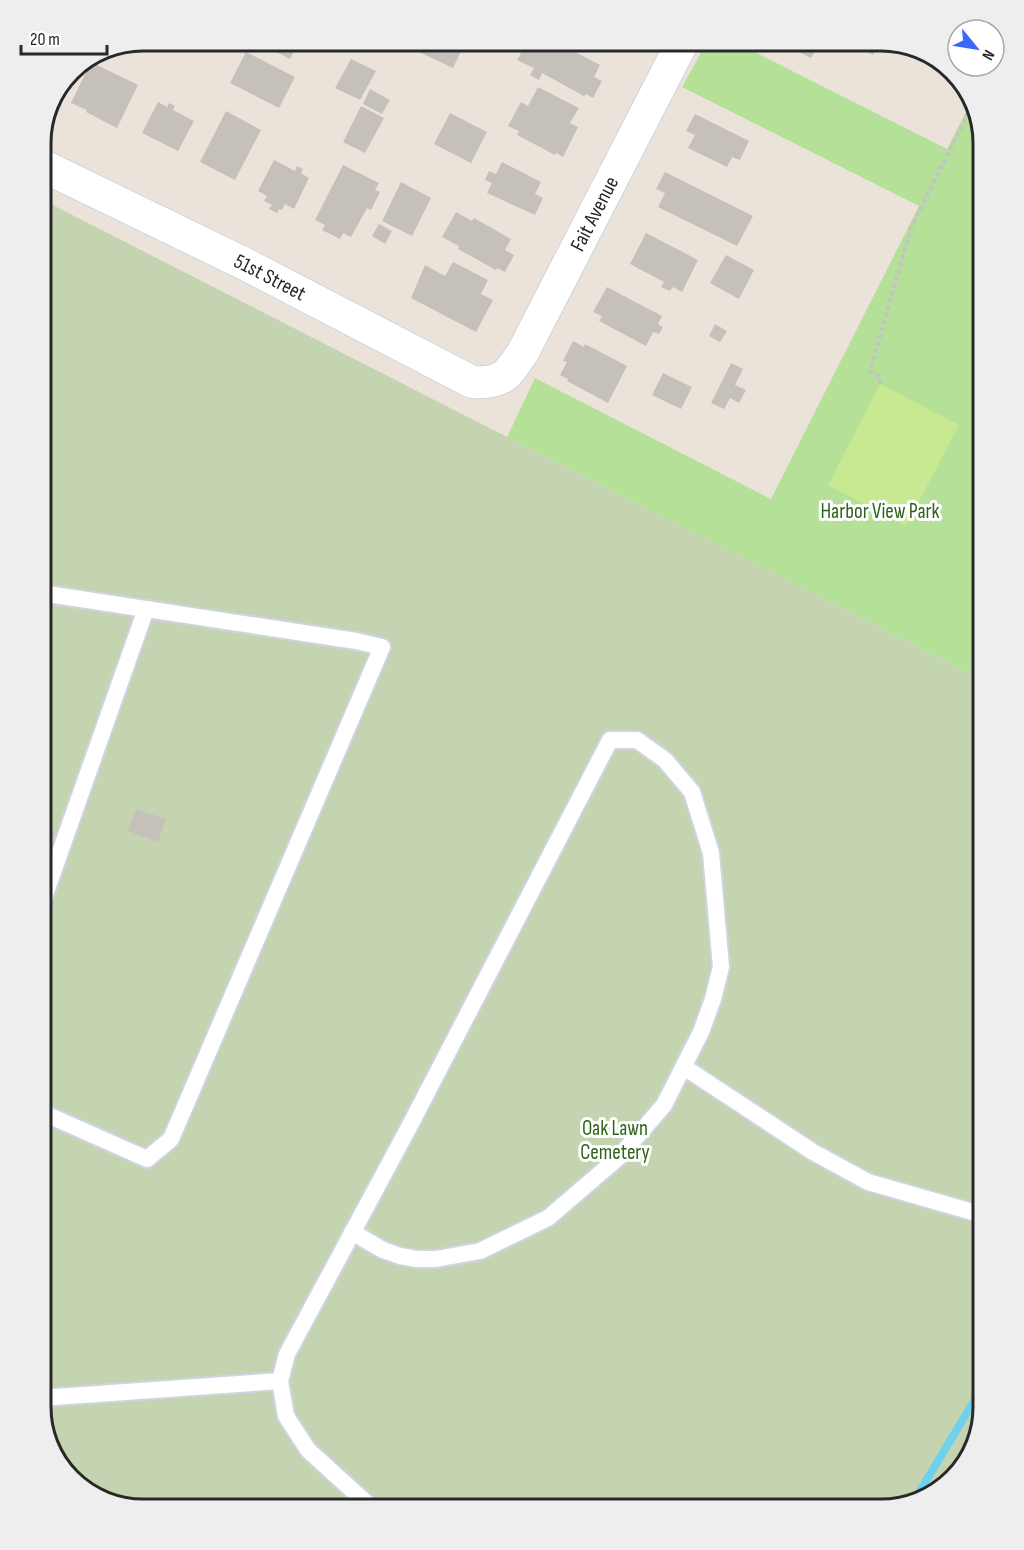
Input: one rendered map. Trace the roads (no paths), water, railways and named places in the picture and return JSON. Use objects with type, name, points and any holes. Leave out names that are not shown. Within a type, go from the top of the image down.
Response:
[{"type":"street","name":"Fait Avenue","points":[[499,381],[510,371],[523,352],[674,51]]},
{"type":"street","name":"51st Street","points":[[51,170],[247,265],[472,382],[499,381]]},
{"type":"lane","points":[[51,595],[356,641],[382,647],[171,1139],[147,1159],[51,1117]]},
{"type":"lane","points":[[51,878],[146,609]]},
{"type":"lane","points":[[352,1232],[383,1250],[400,1256],[436,1259],[480,1251],[548,1218],[619,1157],[664,1106],[684,1067],[713,999],[721,967],[711,853],[692,792],[665,760],[637,740],[610,740],[408,1129],[352,1232],[287,1354],[280,1381],[286,1416],[308,1450],[362,1499]]},
{"type":"lane","points":[[684,1067],[813,1152],[868,1182],[973,1212]]},
{"type":"lane","points":[[51,1397],[280,1381]]},
{"type":"waterway","points":[[921,1490],[973,1403]]},
{"type":"park label","name":"Harbor View Park","points":[[880,511]]},
{"type":"park label","name":"Oak Lawn Cemetery","points":[[615,1140]]}]
